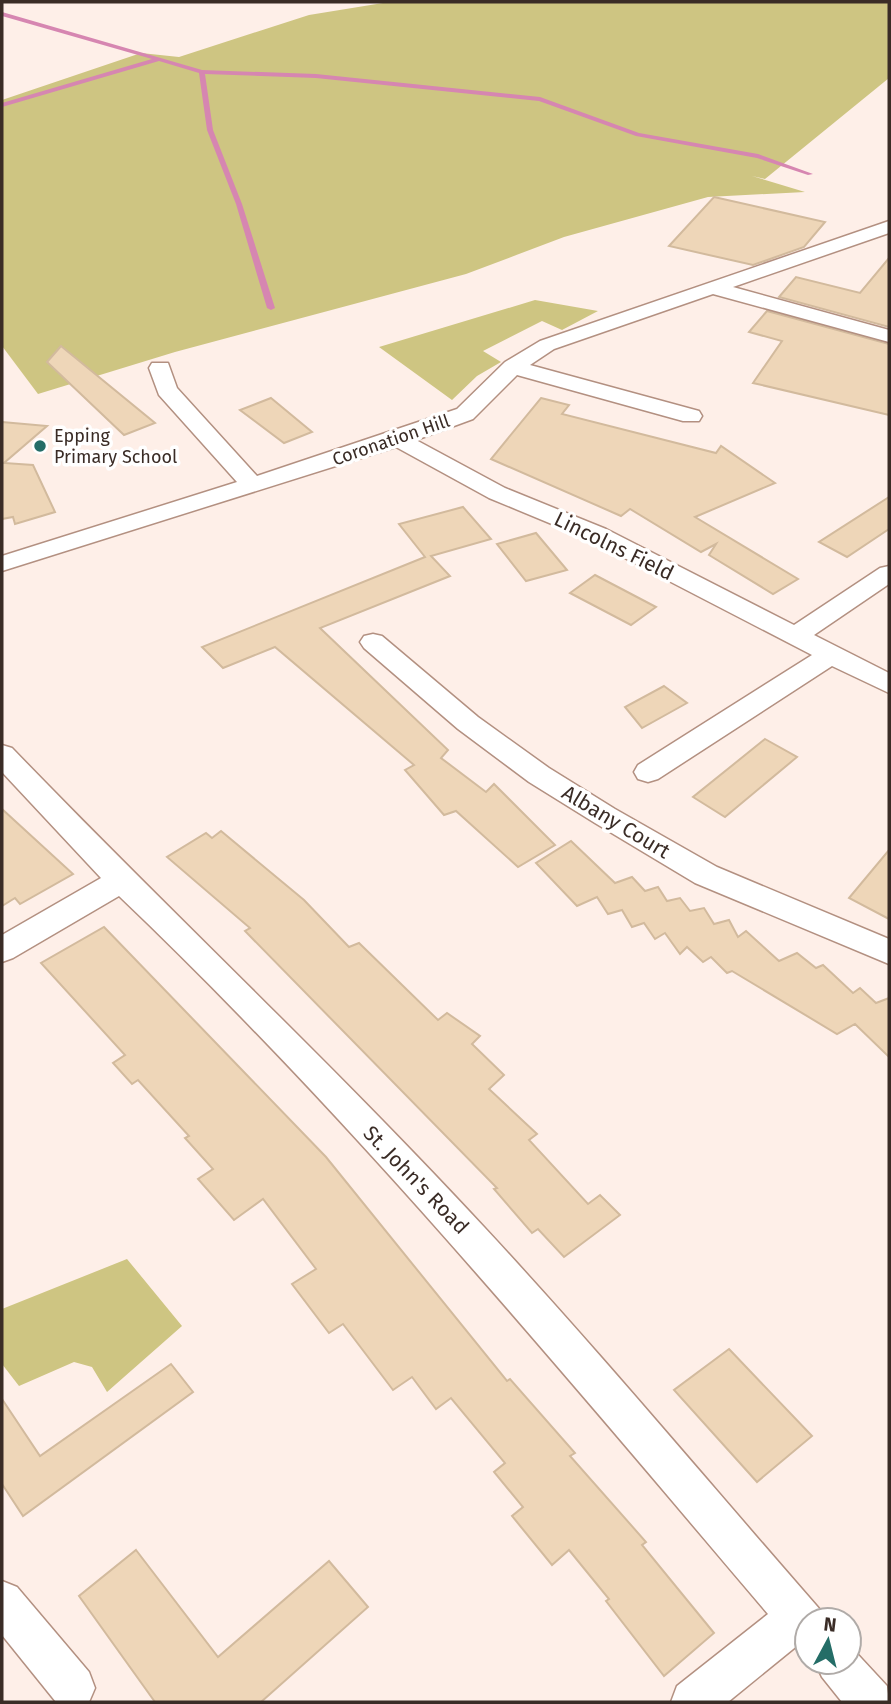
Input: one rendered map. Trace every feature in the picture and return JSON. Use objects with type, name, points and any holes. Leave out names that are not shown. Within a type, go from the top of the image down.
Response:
[{"type":"street","name":"Coronation Hill","points":[[2,564],[398,439],[465,414],[513,367],[547,345],[889,227]]},
{"type":"street","points":[[713,288],[889,336]]},
{"type":"street","points":[[513,367],[691,416]]},
{"type":"street","points":[[160,368],[167,390],[251,485]]},
{"type":"street","name":"Lincolns Field","points":[[398,439],[497,493],[597,534],[829,656],[889,684]]},
{"type":"street","points":[[793,637],[889,573]]},
{"type":"street","name":"Albany Court","points":[[373,642],[468,723],[539,775],[605,816],[706,875],[889,953]]},
{"type":"street","points":[[648,772],[829,656]]},
{"type":"street","name":"St. John's Road","points":[[2,755],[121,880],[201,955],[472,1239],[793,1610]]},
{"type":"street","points":[[2,950],[121,880]]},
{"type":"street","points":[[2,1602],[73,1688]]},
{"type":"street","points":[[693,1702],[793,1629]]},
{"type":"street","points":[[848,1676],[870,1702]]},
{"type":"shaded area","points":[[389,2],[889,2],[889,78],[765,179],[752,176],[805,192],[708,197],[564,237],[466,274],[175,352],[38,394],[2,346],[2,100],[141,53],[179,57],[309,15]]},
{"type":"shaded area","points":[[535,300],[598,311],[562,330],[542,321],[483,351],[501,362],[477,376],[452,400],[379,347]]},
{"type":"shaded area","points":[[127,1259],[182,1326],[107,1392],[92,1367],[74,1362],[19,1386],[2,1364],[2,1309]]},
{"type":"building","points":[[714,197],[825,222],[804,247],[753,265],[669,246]]},
{"type":"building","points":[[889,258],[889,327],[779,297],[796,277],[860,293]]},
{"type":"building","points":[[767,311],[889,344],[889,415],[753,383],[782,341],[749,332]]},
{"type":"building","points":[[61,346],[155,423],[124,435],[47,362]]},
{"type":"building","points":[[271,398],[312,432],[284,443],[240,410]]},
{"type":"building","points":[[541,398],[569,405],[562,414],[716,453],[721,446],[775,483],[695,517],[798,579],[773,594],[709,555],[716,544],[701,552],[630,509],[621,516],[491,459]]},
{"type":"building","points":[[2,422],[47,426],[4,463],[33,465],[55,512],[15,524],[13,517],[2,519]]},
{"type":"building","points":[[889,497],[889,529],[847,557],[819,542]]},
{"type":"building","points":[[463,507],[491,539],[431,556],[450,576],[320,628],[448,750],[441,758],[486,792],[494,784],[555,845],[518,867],[456,811],[444,815],[405,770],[414,765],[275,647],[223,668],[202,647],[425,557],[399,524]]},
{"type":"building","points":[[536,533],[567,570],[526,581],[497,544]]},
{"type":"building","points":[[595,575],[656,607],[631,625],[570,593]]},
{"type":"building","points":[[664,686],[687,703],[642,728],[625,707]]},
{"type":"building","points":[[765,739],[797,757],[725,817],[693,797]]},
{"type":"building","points":[[2,809],[73,874],[20,904],[15,898],[2,906]]},
{"type":"building","points":[[221,831],[304,900],[349,947],[359,943],[438,1020],[447,1013],[480,1036],[472,1044],[504,1075],[489,1089],[537,1134],[529,1140],[588,1204],[600,1195],[620,1215],[564,1257],[538,1229],[532,1233],[494,1189],[497,1188],[245,931],[250,928],[167,857],[206,833],[212,838]]},
{"type":"building","points":[[571,841],[615,883],[632,877],[645,891],[658,887],[667,901],[680,898],[690,911],[704,908],[714,924],[729,920],[738,937],[746,931],[779,961],[797,953],[816,968],[823,965],[853,993],[860,988],[876,1003],[889,998],[889,1057],[855,1024],[837,1034],[732,971],[727,973],[711,957],[703,962],[687,947],[680,954],[665,933],[655,939],[644,923],[632,927],[622,910],[608,914],[597,897],[577,906],[536,863]]},
{"type":"building","points":[[889,850],[889,919],[849,898]]},
{"type":"building","points":[[104,927],[326,1157],[507,1381],[510,1379],[575,1453],[570,1456],[646,1542],[642,1545],[714,1633],[664,1676],[606,1601],[609,1599],[569,1550],[552,1565],[512,1516],[523,1507],[494,1472],[505,1463],[451,1398],[436,1409],[412,1377],[393,1390],[343,1324],[329,1333],[292,1284],[316,1269],[263,1199],[234,1220],[198,1179],[213,1169],[185,1138],[189,1136],[138,1080],[132,1084],[113,1063],[125,1055],[41,963]]},
{"type":"building","points":[[729,1349],[812,1436],[757,1482],[674,1390]]},
{"type":"building","points":[[171,1364],[193,1392],[23,1516],[2,1484],[2,1399],[40,1456]]},
{"type":"building","points":[[136,1550],[218,1657],[329,1561],[368,1607],[261,1702],[155,1702],[79,1596]]},
{"type":"waterway","points":[[2,14],[159,59]]},
{"type":"waterway","points":[[2,105],[159,59]]},
{"type":"waterway","points":[[159,59],[202,72]]},
{"type":"waterway","points":[[202,72],[316,76],[540,99],[638,135],[758,156],[810,174]]},
{"type":"waterway","points":[[202,72],[210,130],[239,204],[271,308]]},
{"type":"place","name":"Epping Primary School","points":[[40,446]]}]
